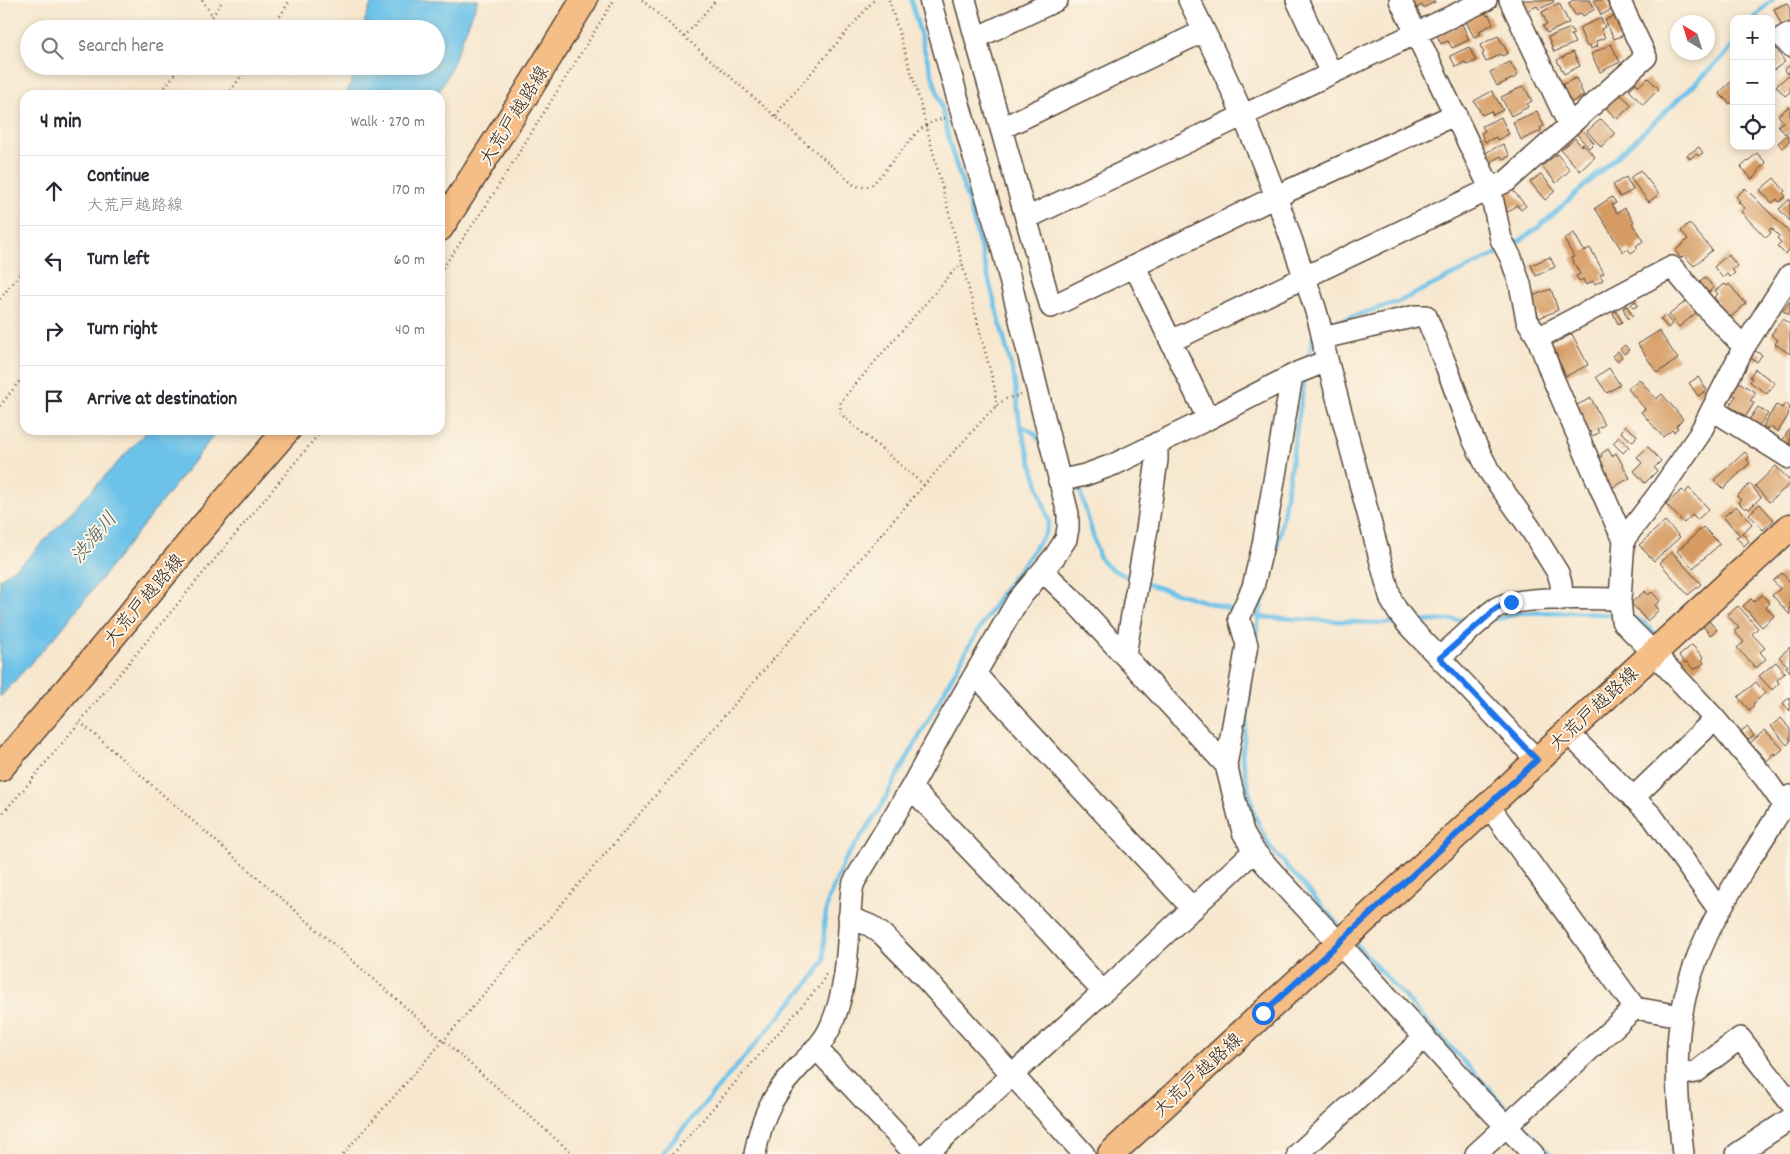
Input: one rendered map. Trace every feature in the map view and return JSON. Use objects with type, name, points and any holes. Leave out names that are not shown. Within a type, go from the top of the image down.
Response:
[{"type":"main road","name":"大荒戸越路線","points":[[445,220],[584,0]]},
{"type":"main road","name":"大荒戸越路線","points":[[0,768],[283,435]]},
{"type":"main road","name":"大荒戸越路線","points":[[1111,1154],[1790,527]]},
{"type":"street","points":[[755,1154],[761,1124],[777,1094],[830,1029],[843,987],[854,882],[911,788],[1018,600],[1055,556],[1066,539],[1068,528],[1068,514],[1001,243],[972,150],[930,0]]},
{"type":"street","points":[[965,0],[1051,307],[1277,196],[1456,114]]},
{"type":"street","points":[[976,38],[1057,0]]},
{"type":"street","points":[[1189,0],[1243,115],[1277,196],[1305,278],[1323,338],[1327,361],[1391,600],[1409,626],[1537,760]]},
{"type":"street","points":[[1296,0],[1331,74]]},
{"type":"street","points":[[1400,0],[1490,188],[1501,239],[1511,258],[1520,284],[1527,320],[1538,338],[1556,385],[1617,526],[1624,538]]},
{"type":"street","points":[[1027,218],[1486,0]]},
{"type":"street","points":[[1510,0],[1570,125]]},
{"type":"street","points":[[1171,341],[1507,181],[1646,57],[1619,0]]},
{"type":"street","points":[[1002,128],[1204,30]]},
{"type":"street","points":[[1790,34],[1783,37],[1790,46]]},
{"type":"street","points":[[1135,267],[1208,419]]},
{"type":"street","points":[[1538,338],[1672,267],[1712,314],[1744,347]]},
{"type":"street","points":[[1682,1154],[1678,1113],[1681,1016],[1700,947],[1719,910],[1787,800],[1764,777],[1715,719],[1654,652],[1622,621],[1620,599],[1624,538],[1687,453],[1713,410],[1744,347],[1790,275]]},
{"type":"street","points":[[1323,338],[1416,316],[1426,316],[1473,439],[1489,471],[1530,528],[1558,573],[1561,583],[1562,600]]},
{"type":"street","points":[[1059,481],[1085,475],[1115,464],[1292,376],[1327,361]]},
{"type":"street","points":[[1292,376],[1263,545],[1253,587],[1239,618],[1247,646],[1226,765],[1243,832],[1254,851],[1340,943],[1478,1097],[1533,1154]]},
{"type":"street","points":[[1713,410],[1790,458]]},
{"type":"street","points":[[1125,655],[1148,529],[1157,460],[1157,443]]},
{"type":"street","points":[[1043,572],[1060,586],[1226,765]]},
{"type":"street","points":[[1440,658],[1496,609],[1511,602],[1620,599]]},
{"type":"street","points":[[976,674],[1192,909]]},
{"type":"street","points":[[1633,798],[1715,719]]},
{"type":"street","points":[[1567,732],[1652,816],[1719,910]]},
{"type":"street","points":[[911,788],[1050,932],[1103,992]]},
{"type":"street","points":[[1488,806],[1635,1008],[1681,1016]]},
{"type":"street","points":[[926,1154],[1254,851]]},
{"type":"street","points":[[849,917],[871,926],[922,975],[1084,1154]]},
{"type":"street","points":[[1476,1154],[1635,1008]]},
{"type":"street","points":[[1298,1154],[1425,1037]]},
{"type":"street","points":[[1678,1075],[1696,1072],[1740,1038],[1790,1102]]},
{"type":"street","points":[[816,1048],[915,1154]]},
{"type":"street","points":[[1737,1154],[1790,1119]]},
{"type":"path","points":[[202,0],[212,15]]},
{"type":"path","points":[[209,20],[223,0]]},
{"type":"path","points":[[278,20],[290,0]]},
{"type":"path","points":[[445,265],[487,204],[614,0]]},
{"type":"path","points":[[642,0],[854,185],[860,188],[874,183],[919,130],[932,122],[950,117],[964,118]]},
{"type":"path","points":[[684,37],[716,0]]},
{"type":"path","points":[[776,116],[874,0]]},
{"type":"path","points":[[889,0],[926,126],[995,389],[996,407]]},
{"type":"path","points":[[163,90],[174,75]]},
{"type":"path","points":[[231,90],[242,75]]},
{"type":"path","points":[[924,486],[845,418],[840,412],[841,401],[962,264]]},
{"type":"path","points":[[0,299],[20,273]]},
{"type":"path","points":[[0,406],[20,380]]},
{"type":"path","points":[[343,1154],[924,486],[1005,399],[1037,392]]},
{"type":"path","points":[[0,816],[318,435]]},
{"type":"path","points":[[80,722],[573,1154]]},
{"type":"path","points":[[673,1154],[821,984],[829,969]]},
{"type":"water","points":[[373,0],[478,0],[448,75],[440,90],[348,90],[353,75],[445,75],[445,20],[365,20]]},
{"type":"water","name":"渋海川","points":[[143,435],[214,435],[60,631],[0,697],[0,579],[28,558]]},
{"type":"building","points":[[1408,0],[1434,0],[1435,2],[1423,8],[1422,5],[1415,9]]},
{"type":"building","points":[[1521,0],[1553,0],[1554,2],[1539,9],[1537,6],[1526,11]]},
{"type":"building","points":[[1574,0],[1590,0],[1595,9],[1583,16],[1581,13],[1576,16],[1568,3]]},
{"type":"building","points":[[1594,0],[1606,0],[1611,10],[1601,15]]},
{"type":"building","points":[[1559,3],[1569,23],[1547,33],[1543,26],[1547,24],[1542,12]]},
{"type":"building","points":[[1787,3],[1790,10],[1790,28],[1784,31],[1774,9]]},
{"type":"building","points":[[1484,11],[1487,16],[1489,15],[1493,24],[1479,31],[1481,34],[1474,37],[1465,20]]},
{"type":"building","points":[[1614,16],[1624,35],[1614,39],[1605,20]]},
{"type":"building","points":[[1601,18],[1605,27],[1601,29],[1605,38],[1596,41],[1598,46],[1591,49],[1590,45],[1587,47],[1579,28]]},
{"type":"building","points":[[1462,24],[1469,40],[1452,48],[1448,41],[1441,44],[1437,35]]},
{"type":"building","points":[[1571,28],[1574,34],[1571,35],[1575,43],[1554,52],[1548,37]]},
{"type":"building","points":[[1498,36],[1508,53],[1502,56],[1501,54],[1486,62],[1480,45]]},
{"type":"building","points":[[1611,44],[1620,62],[1600,72],[1591,54]]},
{"type":"building","points":[[1469,47],[1476,61],[1467,65],[1465,62],[1456,67],[1450,56]]},
{"type":"building","points":[[1775,47],[1785,62],[1775,69]]},
{"type":"building","points":[[1573,52],[1580,66],[1564,74],[1557,60]]},
{"type":"building","points":[[1510,62],[1518,76],[1497,86],[1490,72]]},
{"type":"building","points":[[1790,65],[1790,71],[1787,74],[1784,70]]},
{"type":"building","points":[[1790,74],[1790,92],[1785,96],[1776,86]]},
{"type":"building","points":[[1576,78],[1584,96],[1565,105],[1557,87]]},
{"type":"building","points":[[1648,78],[1659,89],[1643,105],[1629,90],[1636,83],[1639,86]]},
{"type":"building","points":[[1730,83],[1730,104],[1719,93]]},
{"type":"building","points":[[1524,86],[1532,101],[1527,104],[1528,107],[1511,116],[1501,97]]},
{"type":"building","points":[[1492,91],[1503,110],[1493,115],[1491,111],[1482,115],[1474,101]]},
{"type":"building","points":[[1619,93],[1632,105],[1617,119],[1605,107]]},
{"type":"building","points":[[1790,106],[1790,130],[1785,134],[1778,125],[1783,122],[1778,115]]},
{"type":"building","points":[[1537,111],[1544,126],[1540,128],[1541,131],[1521,140],[1513,122]]},
{"type":"building","points":[[1501,117],[1509,134],[1497,140],[1496,137],[1485,142],[1481,133],[1485,131],[1482,126]]},
{"type":"building","points":[[1601,119],[1615,134],[1601,147],[1587,131]]},
{"type":"building","points":[[1579,125],[1594,143],[1589,148],[1573,130]]},
{"type":"building","points":[[1787,135],[1790,141],[1782,148],[1778,143]]},
{"type":"building","points":[[1575,138],[1581,146],[1583,144],[1595,157],[1580,171],[1561,150]]},
{"type":"building","points":[[1503,144],[1510,156],[1503,159],[1501,156],[1492,161],[1493,164],[1488,167],[1481,155]]},
{"type":"building","points":[[1699,147],[1703,153],[1698,156],[1696,154],[1690,159],[1687,155]]},
{"type":"building","points":[[1757,153],[1766,163],[1752,179],[1741,167]]},
{"type":"building","points":[[1557,154],[1570,170],[1556,183],[1542,166]]},
{"type":"building","points":[[1640,170],[1659,194],[1649,202],[1630,178]]},
{"type":"building","points":[[1541,174],[1555,191],[1545,200],[1530,182]]},
{"type":"building","points":[[1626,177],[1633,190],[1620,197],[1613,185]]},
{"type":"building","points":[[1774,178],[1785,191],[1783,193],[1786,196],[1779,202],[1777,199],[1772,203],[1760,190]]},
{"type":"building","points":[[1510,187],[1526,206],[1521,210],[1517,205],[1508,212],[1497,198]]},
{"type":"building","points":[[1745,188],[1790,233],[1790,249],[1785,254],[1777,246],[1781,242],[1777,238],[1779,236],[1771,228],[1769,230],[1771,233],[1766,238],[1741,212],[1745,208],[1738,202],[1740,201],[1736,197]]},
{"type":"building","points":[[1612,197],[1616,203],[1612,205],[1617,213],[1625,208],[1643,241],[1631,253],[1628,249],[1623,252],[1595,208]]},
{"type":"building","points":[[1790,199],[1790,221],[1779,209]]},
{"type":"building","points":[[1689,223],[1712,250],[1694,266],[1684,255],[1681,258],[1675,251],[1688,239],[1681,231]]},
{"type":"building","points":[[1574,233],[1584,251],[1590,248],[1604,273],[1600,275],[1603,280],[1595,284],[1593,281],[1586,285],[1583,279],[1579,281],[1576,276],[1580,274],[1571,258],[1574,257],[1564,239]]},
{"type":"building","points":[[1728,254],[1737,266],[1732,270],[1735,273],[1730,277],[1727,274],[1723,278],[1714,267]]},
{"type":"building","points":[[1550,257],[1555,267],[1536,276],[1531,265]]},
{"type":"building","points":[[1705,277],[1714,288],[1705,295],[1696,284]]},
{"type":"building","points":[[1725,284],[1727,286],[1729,284],[1746,304],[1726,321],[1714,306],[1718,302],[1714,297],[1718,294],[1715,291]]},
{"type":"building","points":[[1551,289],[1558,310],[1539,318],[1532,296]]},
{"type":"building","points":[[1635,301],[1638,305],[1634,308],[1631,305]]},
{"type":"building","points":[[1686,301],[1696,313],[1679,327],[1669,315]]},
{"type":"building","points":[[1790,301],[1790,315],[1783,311]]},
{"type":"building","points":[[1627,306],[1633,316],[1628,319],[1623,308]]},
{"type":"building","points":[[1616,311],[1622,322],[1618,324],[1613,313]]},
{"type":"building","points":[[1665,315],[1672,324],[1668,328],[1660,319]]},
{"type":"building","points":[[1782,319],[1790,324],[1790,354],[1775,344],[1778,340],[1771,335]]},
{"type":"building","points":[[1659,331],[1678,359],[1657,373],[1638,344]]},
{"type":"building","points":[[1572,334],[1588,365],[1566,376],[1551,345]]},
{"type":"building","points":[[1625,345],[1629,350],[1624,354],[1620,349]]},
{"type":"building","points":[[1752,349],[1762,355],[1757,362],[1747,356]]},
{"type":"building","points":[[1618,351],[1622,357],[1617,361],[1612,356]]},
{"type":"building","points":[[1609,368],[1620,385],[1607,393],[1596,377]]},
{"type":"building","points":[[1755,369],[1775,383],[1767,394],[1750,382],[1752,378],[1750,377]]},
{"type":"building","points":[[1698,377],[1707,390],[1698,396],[1689,383]]},
{"type":"building","points":[[1639,379],[1656,399],[1662,394],[1683,419],[1676,426],[1678,428],[1674,432],[1672,430],[1663,437],[1641,412],[1645,409],[1628,389]]},
{"type":"building","points":[[1739,382],[1756,393],[1750,401],[1754,403],[1746,416],[1729,406],[1736,396],[1732,394]]},
{"type":"building","points":[[1591,398],[1604,425],[1597,429],[1599,433],[1592,436],[1590,431],[1583,434],[1571,408]]},
{"type":"building","points":[[1785,403],[1790,407],[1789,414],[1778,432],[1770,427],[1768,429],[1763,426],[1776,405],[1782,408]]},
{"type":"building","points":[[1758,407],[1768,414],[1758,427],[1749,420]]},
{"type":"building","points":[[1625,426],[1637,435],[1633,442],[1621,432]]},
{"type":"building","points":[[1790,428],[1790,449],[1781,443]]},
{"type":"building","points":[[1619,437],[1629,447],[1623,453],[1613,443]]},
{"type":"building","points":[[1648,447],[1661,461],[1654,468],[1657,471],[1645,483],[1634,471],[1642,463],[1637,457]]},
{"type":"building","points":[[1608,449],[1612,456],[1616,453],[1630,478],[1608,490],[1596,460]]},
{"type":"building","points":[[1745,452],[1749,457],[1747,459],[1750,463],[1723,489],[1714,480]]},
{"type":"building","points":[[1776,466],[1790,481],[1790,484],[1769,502],[1755,486]]},
{"type":"building","points":[[1750,484],[1761,497],[1749,509],[1747,507],[1745,509],[1738,502],[1741,500],[1737,496]]},
{"type":"building","points":[[1689,488],[1709,509],[1697,520],[1692,515],[1684,523],[1666,504],[1682,490],[1685,493]]},
{"type":"building","points":[[1760,504],[1774,520],[1763,530],[1749,514]]},
{"type":"building","points":[[1736,506],[1752,524],[1742,533],[1749,541],[1744,546],[1736,537],[1740,535],[1723,517]]},
{"type":"building","points":[[1665,521],[1680,537],[1654,561],[1639,545]]},
{"type":"building","points":[[1703,527],[1720,544],[1693,568],[1677,551]]},
{"type":"building","points":[[1672,552],[1701,584],[1688,595],[1660,563]]},
{"type":"building","points":[[1782,573],[1790,582],[1790,615],[1772,595],[1780,589],[1773,581]]},
{"type":"building","points":[[1645,591],[1648,595],[1652,592],[1660,601],[1655,605],[1659,610],[1647,621],[1631,603]]},
{"type":"building","points":[[1762,595],[1770,603],[1766,607],[1774,616],[1762,627],[1743,606],[1751,599],[1754,602]]},
{"type":"building","points":[[1738,606],[1758,628],[1752,634],[1765,648],[1760,652],[1766,659],[1756,668],[1737,648],[1744,642],[1734,631],[1739,628],[1727,615]]},
{"type":"building","points":[[1709,621],[1717,630],[1710,635],[1703,626]]},
{"type":"building","points":[[1692,645],[1704,658],[1702,660],[1704,663],[1694,670],[1679,656]]},
{"type":"building","points":[[1790,647],[1790,672],[1786,667],[1788,666],[1779,657]]},
{"type":"building","points":[[1776,662],[1785,673],[1777,680],[1779,683],[1772,690],[1759,676]]},
{"type":"building","points":[[1756,682],[1765,693],[1749,710],[1738,697]]},
{"type":"building","points":[[1790,697],[1790,711],[1783,703]]},
{"type":"building","points":[[1781,718],[1790,729],[1790,742],[1787,745],[1771,726]]},
{"type":"building","points":[[1747,727],[1754,736],[1748,740],[1741,731]]},
{"type":"building","points":[[1765,730],[1783,749],[1776,755],[1774,753],[1767,761],[1750,743]]},
{"type":"waterway","points":[[661,1154],[815,975],[824,961],[824,925],[828,901],[844,861],[876,815],[970,644],[1005,588],[1045,534],[1049,522],[1020,425],[1014,377],[969,204],[952,152],[940,100],[911,0]]},
{"type":"waterway","points":[[1757,15],[1773,0]]},
{"type":"waterway","points":[[1511,246],[1548,219],[1672,106],[1730,49]]},
{"type":"waterway","points":[[1326,325],[1398,302],[1500,252]]},
{"type":"waterway","points":[[1308,362],[1313,335]]},
{"type":"waterway","points":[[1255,641],[1259,617],[1280,534],[1305,377]]},
{"type":"waterway","points":[[1021,426],[1034,433],[1041,442]]},
{"type":"waterway","points":[[1074,484],[1081,494],[1099,556],[1109,567],[1133,579]]},
{"type":"waterway","points":[[1143,583],[1236,611]]},
{"type":"waterway","points":[[1495,618],[1499,619],[1517,613],[1571,612],[1616,615]]},
{"type":"waterway","points":[[1248,614],[1259,617],[1397,623]]},
{"type":"waterway","points":[[1629,617],[1649,627],[1658,638]]},
{"type":"waterway","points":[[1415,622],[1470,619]]},
{"type":"waterway","points":[[1669,651],[1691,678]]},
{"type":"waterway","points":[[1250,689],[1242,757],[1254,814],[1270,847],[1342,929]]},
{"type":"waterway","points":[[1354,942],[1511,1113]]},
{"type":"waterway","points":[[1520,1122],[1550,1154]]},
{"type":"route","points":[[1263,1013],[1537,760],[1440,658],[1496,609],[1511,602]]}]
